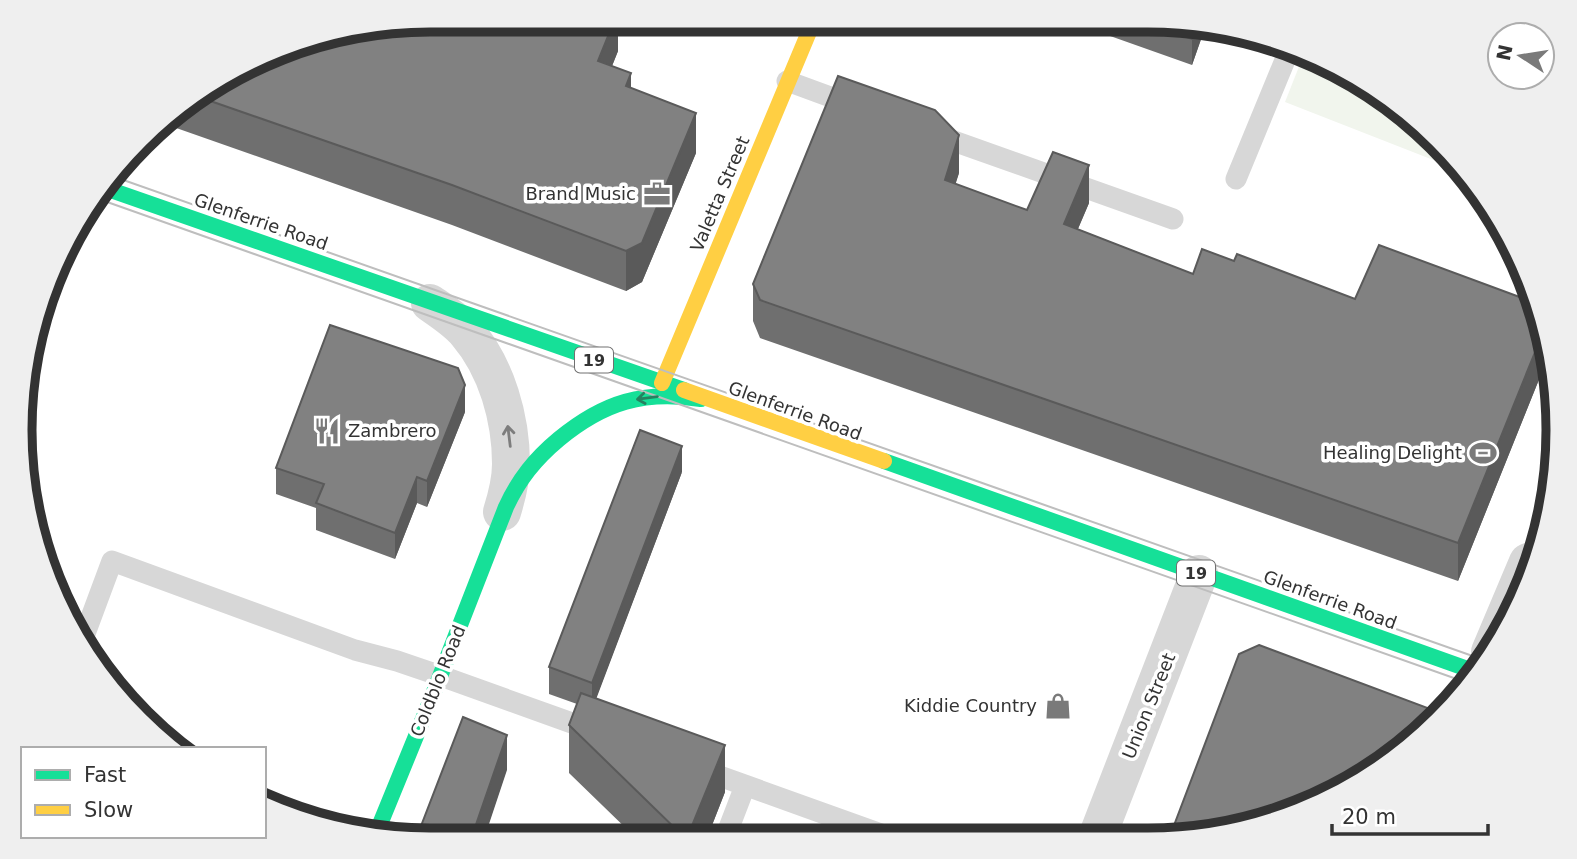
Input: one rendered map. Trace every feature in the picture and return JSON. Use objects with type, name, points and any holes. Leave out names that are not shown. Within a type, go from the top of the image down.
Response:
[{"type":"main road","name":"Valetta Street","points":[[662,383],[809,32]]},
{"type":"main road","name":"Glenferrie Road","points":[[112,190],[1466,668]]},
{"type":"main road","name":"Coldblo Road","points":[[380,824],[498,527],[527,470],[542,454],[590,416],[608,407],[657,397],[684,396],[715,403]]},
{"type":"street","name":"Coldblo Road","points":[[425,300],[449,316],[468,334],[484,357],[498,388],[508,426],[511,466],[509,487],[498,527]]},
{"type":"street","name":"Union Street","points":[[1100,828],[1199,574]]},
{"type":"lane","points":[[1236,179],[1286,57]]},
{"type":"lane","points":[[787,81],[874,112]]},
{"type":"lane","points":[[913,126],[1173,219]]},
{"type":"lane","points":[[86,630],[112,561],[355,650],[397,661],[614,738]]},
{"type":"lane","points":[[680,762],[864,828]]},
{"type":"lane","points":[[729,828],[745,786]]},
{"type":"shaded area","points":[[1301,62],[1369,99],[1410,130],[1445,164],[1285,102]]},
{"type":"building","points":[[403,32],[610,32],[598,61],[631,73],[626,86],[696,113],[642,243],[626,251],[452,185],[207,100],[277,62],[352,39]]},
{"type":"building","points":[[1172,32],[1194,34],[1192,39]]},
{"type":"building","points":[[838,76],[935,110],[959,135],[945,180],[1027,210],[1053,152],[1089,165],[1064,224],[1193,274],[1202,249],[1234,261],[1237,254],[1355,299],[1379,245],[1523,298],[1537,347],[1458,543],[760,300],[753,284]]},
{"type":"building","points":[[330,325],[458,368],[465,385],[427,481],[417,477],[395,533],[316,503],[324,484],[276,468]]},
{"type":"building","points":[[640,430],[682,446],[592,683],[549,667]]},
{"type":"building","points":[[1259,645],[1431,709],[1410,729],[1369,760],[1300,797],[1251,814],[1173,827],[1239,654]]},
{"type":"building","points":[[581,693],[725,745],[691,828],[675,828],[569,725]]},
{"type":"building","points":[[463,717],[507,735],[475,828],[420,828]]},
{"type":"tram line","points":[[120,179],[1474,656]]},
{"type":"tram line","points":[[104,201],[1457,679]]},
{"type":"traffic: fast","points":[[112,190],[684,390]]},
{"type":"traffic: fast","points":[[380,824],[506,507],[528,470],[559,439],[592,416],[609,408],[661,396],[701,399]]},
{"type":"traffic: fast","points":[[884,461],[1466,668]]},
{"type":"traffic: slow","points":[[662,383],[809,32]]},
{"type":"traffic: slow","points":[[684,390],[884,461]]},
{"type":"place","name":"Brand Music","points":[[657,194]]},
{"type":"place","name":"Zambrero","points":[[327,431]]},
{"type":"place","name":"Healing Delight","points":[[1483,453]]},
{"type":"place","name":"Kiddie Country","points":[[1058,706]]}]
